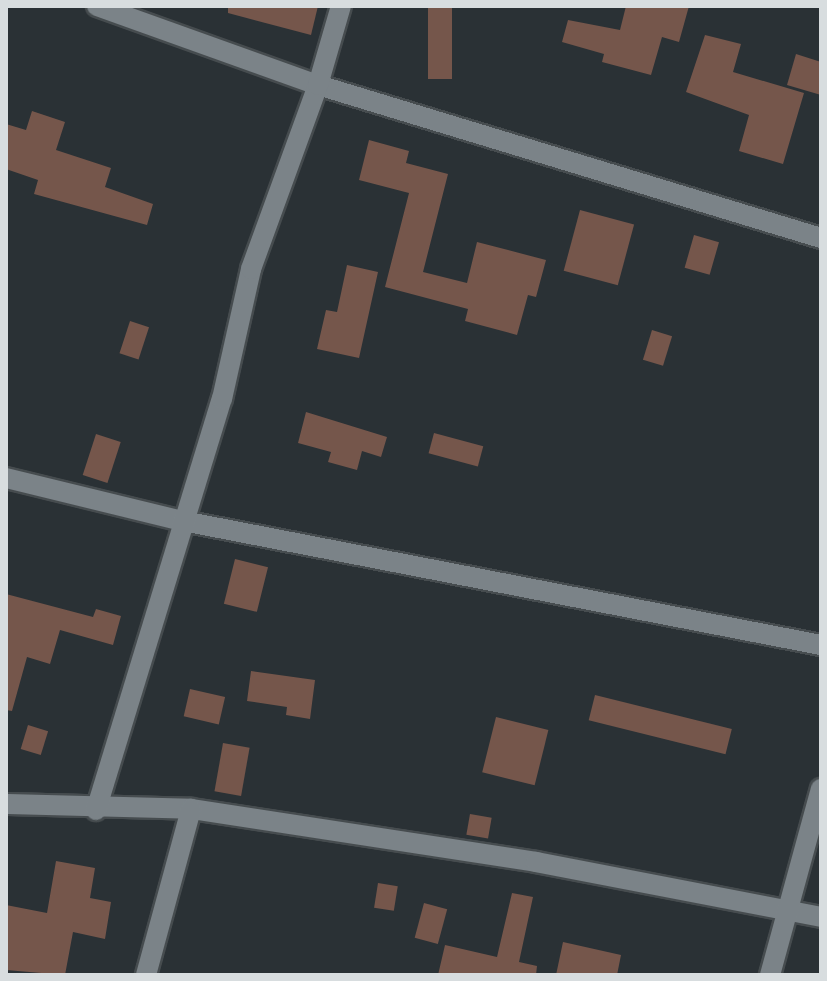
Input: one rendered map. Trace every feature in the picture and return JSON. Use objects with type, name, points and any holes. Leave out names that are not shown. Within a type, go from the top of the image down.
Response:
[{"type":"street","points":[[97,6],[318,85],[821,238]]},
{"type":"street","points":[[96,810],[222,399],[251,269],[318,85],[341,6]]},
{"type":"street","points":[[6,478],[183,521],[821,645]]},
{"type":"street","points":[[770,975],[821,789]]},
{"type":"street","points":[[6,804],[96,810],[191,809],[536,862],[821,917]]},
{"type":"street","points":[[146,975],[191,809]]},
{"type":"building","points":[[228,6],[318,6],[311,35],[228,13]]},
{"type":"building","points":[[428,6],[452,6],[452,79],[428,79]]},
{"type":"building","points":[[626,6],[689,6],[679,42],[662,37],[651,75],[602,62],[604,54],[562,42],[568,20],[620,30]]},
{"type":"building","points":[[705,35],[741,44],[733,72],[804,93],[783,164],[739,151],[749,115],[686,92]]},
{"type":"building","points":[[796,54],[821,62],[821,95],[787,85]]},
{"type":"building","points":[[32,111],[65,122],[56,150],[111,168],[105,187],[153,204],[147,225],[34,194],[38,180],[6,169],[6,124],[26,130]]},
{"type":"building","points":[[369,140],[409,151],[406,163],[448,174],[423,272],[467,283],[477,242],[546,260],[536,297],[528,295],[517,335],[465,321],[468,309],[385,287],[409,193],[359,180]]},
{"type":"building","points":[[580,210],[634,224],[618,285],[564,271]]},
{"type":"building","points":[[694,235],[719,242],[710,275],[685,268]]},
{"type":"building","points":[[347,265],[378,272],[359,358],[317,349],[326,310],[337,312]]},
{"type":"building","points":[[130,321],[149,327],[139,360],[119,353]]},
{"type":"building","points":[[652,330],[672,336],[663,366],[643,360]]},
{"type":"building","points":[[306,412],[387,437],[381,457],[362,451],[357,470],[328,462],[331,452],[298,443]]},
{"type":"building","points":[[434,433],[483,446],[478,466],[429,453]]},
{"type":"building","points":[[96,434],[121,442],[107,483],[83,475]]},
{"type":"building","points":[[235,559],[268,567],[257,612],[224,604]]},
{"type":"building","points":[[6,594],[93,617],[96,609],[121,616],[113,645],[60,630],[50,664],[27,657],[12,711],[6,710]]},
{"type":"building","points":[[251,671],[315,680],[310,719],[286,715],[287,707],[247,701]]},
{"type":"building","points":[[190,689],[225,697],[219,724],[184,716]]},
{"type":"building","points":[[595,695],[732,729],[726,754],[589,720]]},
{"type":"building","points":[[496,717],[548,730],[535,785],[482,772]]},
{"type":"building","points":[[28,725],[48,731],[41,755],[21,749]]},
{"type":"building","points":[[223,743],[250,748],[241,796],[214,791]]},
{"type":"building","points":[[470,814],[492,818],[488,839],[466,835]]},
{"type":"building","points":[[56,861],[95,868],[90,898],[111,902],[105,939],[73,932],[65,975],[6,970],[6,905],[47,913]]},
{"type":"building","points":[[378,883],[398,886],[394,911],[374,908]]},
{"type":"building","points":[[512,893],[533,897],[519,962],[537,966],[536,975],[438,975],[445,945],[497,957]]},
{"type":"building","points":[[424,903],[447,909],[438,944],[415,938]]},
{"type":"building","points":[[563,942],[621,955],[617,975],[556,975]]}]
